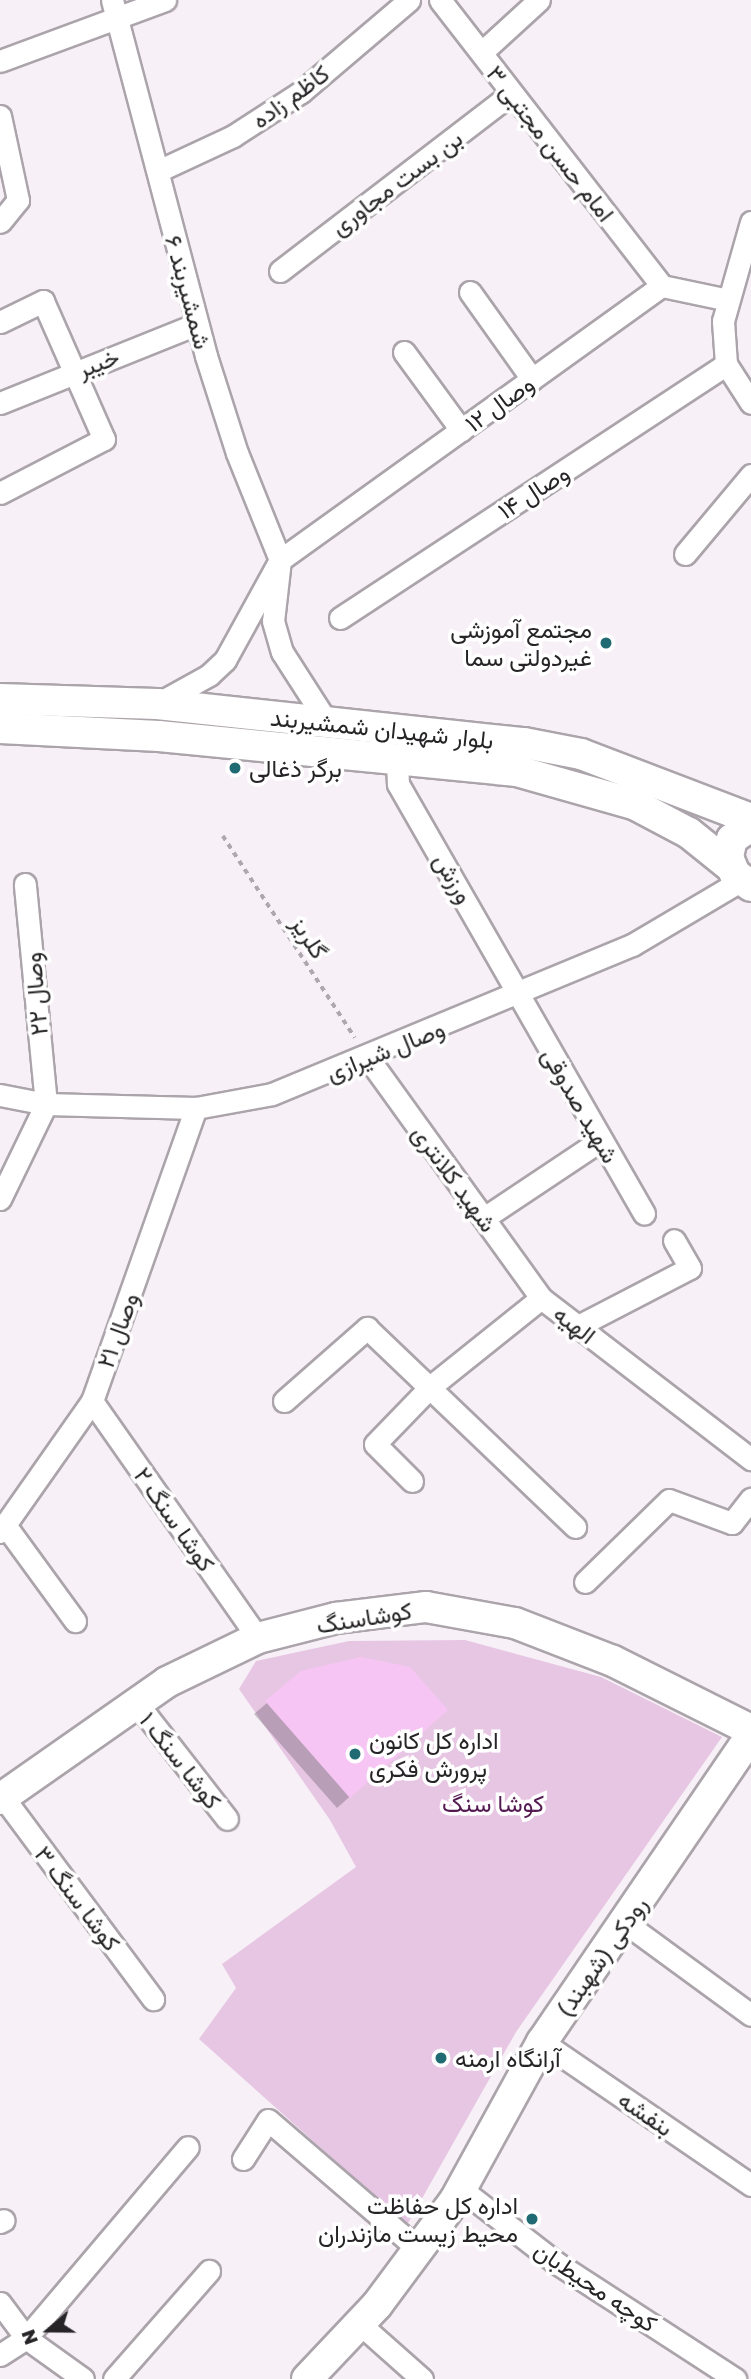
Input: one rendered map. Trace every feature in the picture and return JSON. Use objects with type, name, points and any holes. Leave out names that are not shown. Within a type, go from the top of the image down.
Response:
[{"type":"main road","name":"بلوار شهیدان شمشیربند","points":[[0,699],[157,704],[459,735],[582,754],[751,819]]},
{"type":"main road","name":"بلوار شهیدان شمشیربند","points":[[0,728],[159,736],[517,771],[634,804],[689,832],[741,877]]},
{"type":"main road","points":[[741,877],[732,839],[751,826]]},
{"type":"main road","name":"کوشاسنگ","points":[[1,1798],[136,1702],[258,1638],[335,1618],[426,1607],[515,1623],[613,1661],[751,1730]]},
{"type":"main road","name":"رودکی (شهبند)","points":[[307,2379],[359,2324],[461,2189],[542,2042],[751,1737]]},
{"type":"street","points":[[0,61],[115,9],[165,0]]},
{"type":"street","name":"کاظم زاده","points":[[158,172],[233,136],[301,92],[409,0]]},
{"type":"street","name":"امام حسن مجتبی ۳","points":[[440,0],[662,286]]},
{"type":"street","points":[[482,52],[539,0]]},
{"type":"street","name":"شمشیربند ۶","points":[[115,9],[197,324],[237,453],[280,560],[273,621],[282,652],[327,722]]},
{"type":"street","name":"بن بست مجاوری","points":[[280,271],[512,93]]},
{"type":"street","points":[[0,116],[18,200],[0,222]]},
{"type":"street","points":[[751,222],[723,321],[726,364],[751,403]]},
{"type":"street","points":[[662,286],[729,300]]},
{"type":"street","name":"وصال ۱۲","points":[[280,560],[662,286]]},
{"type":"street","points":[[470,292],[532,379]]},
{"type":"street","points":[[0,322],[43,301],[104,439],[0,493]]},
{"type":"street","name":"خیبر","points":[[0,403],[74,371],[197,324]]},
{"type":"street","points":[[404,352],[461,430]]},
{"type":"street","name":"وصال ۱۴","points":[[340,618],[726,364]]},
{"type":"street","points":[[684,554],[751,475]]},
{"type":"street","points":[[157,704],[209,676],[225,660],[280,560]]},
{"type":"street","name":"ورزش","points":[[397,758],[398,784],[519,995]]},
{"type":"street","name":"وصال شیرازی","points":[[0,1095],[46,1104],[196,1108],[272,1094],[368,1058],[632,945],[741,877]]},
{"type":"street","name":"وصال ۲۲","points":[[25,884],[46,1104]]},
{"type":"street","name":"شهید صدوقی","points":[[519,995],[644,1213]]},
{"type":"street","name":"شهید کلانتری","points":[[368,1058],[541,1298]]},
{"type":"street","points":[[0,1199],[46,1104]]},
{"type":"street","name":"وصال ۲۱","points":[[3,1529],[92,1401],[196,1108]]},
{"type":"street","points":[[484,1218],[601,1140]]},
{"type":"street","points":[[578,1326],[690,1268],[674,1240]]},
{"type":"street","name":"الهیه","points":[[412,1481],[375,1444],[430,1387],[541,1298],[751,1459]]},
{"type":"street","points":[[284,1401],[367,1328],[575,1527]]},
{"type":"street","name":"کوشا سنگ ۲","points":[[92,1401],[258,1638]]},
{"type":"street","points":[[585,1582],[669,1500],[732,1523],[751,1499]]},
{"type":"street","points":[[3,1529],[75,1620]]},
{"type":"street","name":"کوشا سنگ ۱","points":[[136,1702],[227,1818]]},
{"type":"street","name":"کوشا سنگ ۳","points":[[1,1798],[153,2000]]},
{"type":"street","points":[[624,1922],[751,2015]]},
{"type":"street","name":"بنفشه","points":[[542,2042],[751,2185]]},
{"type":"street","points":[[243,2159],[268,2120],[418,2249]]},
{"type":"street","points":[[0,2355],[26,2338],[188,2147]]},
{"type":"street","name":"کوچه محیط‌بان","points":[[461,2189],[555,2262],[735,2379]]},
{"type":"street","points":[[114,2379],[209,2272]]},
{"type":"street","points":[[0,2303],[26,2338],[83,2379]]},
{"type":"street","points":[[359,2324],[422,2379]]},
{"type":"path","name":"گلریز","points":[[223,836],[368,1058]]},
{"type":"green space","name":"کوشا سنگ","points":[[465,1640],[601,1677],[722,1737],[516,2032],[407,2225],[199,2039],[236,1988],[222,1964],[356,1867],[330,1820],[239,1689],[256,1661],[349,1641]]},
{"type":"building","name":"اداره کل کانون پرورش فکری","points":[[361,1657],[410,1667],[448,1710],[350,1798],[265,1701],[301,1671]]},
{"type":"place","name":"مجتمع آموزشی غیردولتی سما","points":[[606,643]]},
{"type":"place","name":"برگر ذغالی","points":[[235,768]]},
{"type":"place","name":"اداره کل کانون پرورش فکری","points":[[355,1754]]},
{"type":"place","name":"آرانگاه ارمنه","points":[[441,2058]]},
{"type":"place","name":"اداره کل حفاظت محیط زیست مازندران","points":[[532,2219]]}]
